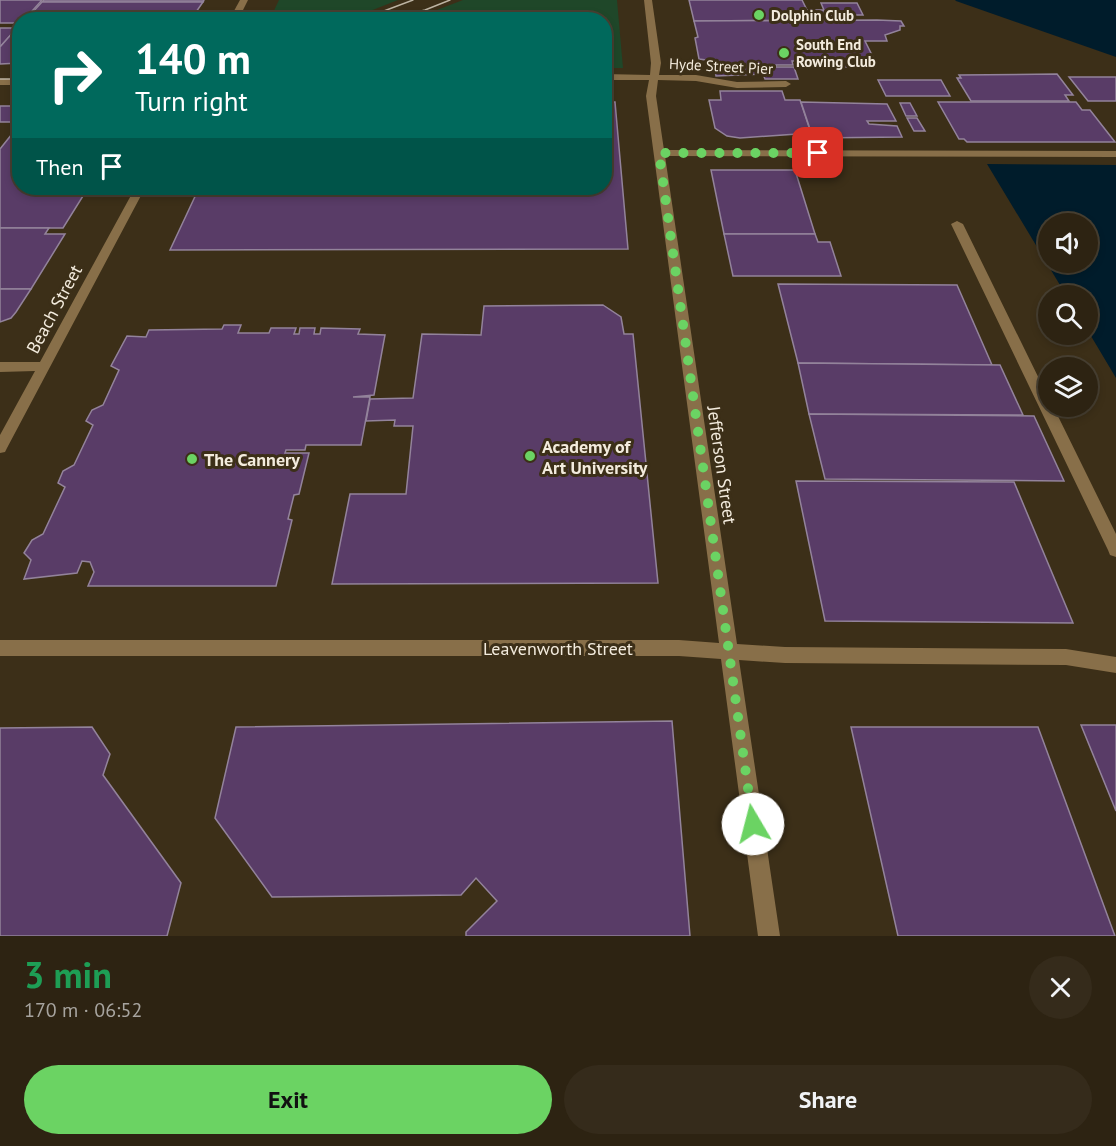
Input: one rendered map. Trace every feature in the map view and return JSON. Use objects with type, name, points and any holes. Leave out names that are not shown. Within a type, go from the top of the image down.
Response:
[{"type":"street","name":"Jefferson Street","points":[[648,0],[656,63],[651,96],[768,936]]},
{"type":"street","name":"Hyde Street Pier","points":[[612,77],[696,78],[738,85],[786,84]]},
{"type":"street","points":[[659,153],[1116,153]]},
{"type":"street","name":"Beach Street","points":[[0,448],[136,195]]},
{"type":"street","points":[[957,224],[1116,550]]},
{"type":"street","points":[[0,367],[45,366]]},
{"type":"street","name":"Leavenworth Street","points":[[0,648],[679,648],[785,655],[1066,657],[1116,665]]},
{"type":"green space","points":[[279,0],[398,0],[368,12],[273,12]]},
{"type":"green space","points":[[463,0],[617,0],[623,68],[612,68],[612,12],[432,12]]},
{"type":"water","points":[[1116,0],[1116,57],[956,1]]},
{"type":"water","points":[[987,164],[1116,165],[1116,378],[1096,345],[1098,285],[1060,285],[1053,273],[1098,273],[1098,213],[1038,213],[1038,249]]},
{"type":"building","points":[[0,0],[42,0],[31,12],[12,12],[12,23],[0,23]]},
{"type":"building","points":[[44,0],[204,0],[203,2],[42,2]]},
{"type":"building","name":"Dolphin Club","points":[[689,0],[802,0],[807,10],[823,10],[828,20],[694,21]]},
{"type":"building","points":[[42,2],[203,2],[196,12],[33,12]]},
{"type":"building","points":[[821,3],[857,3],[863,15],[826,15]]},
{"type":"building","name":"South End Rowing Club","points":[[694,21],[901,21],[904,26],[900,26],[900,30],[885,35],[887,41],[865,41],[874,59],[846,60],[849,67],[829,67],[826,60],[792,61],[793,65],[776,65],[776,67],[794,67],[798,79],[765,79],[763,74],[716,76],[713,61],[699,59],[695,38],[698,37]]},
{"type":"building","points":[[0,28],[12,28],[12,34],[0,47]]},
{"type":"building","points":[[12,33],[12,63],[0,64],[0,47]]},
{"type":"building","points":[[1057,74],[1073,95],[1065,95],[1069,101],[971,101],[957,78],[961,78],[959,75]]},
{"type":"building","points":[[1069,77],[1116,77],[1116,101],[1088,101]]},
{"type":"building","points":[[878,80],[941,80],[950,96],[886,96]]},
{"type":"building","points":[[720,91],[782,91],[785,100],[800,100],[811,133],[740,138],[727,136],[715,128],[709,100],[721,100]]},
{"type":"building","points":[[612,102],[615,102],[628,249],[170,250],[196,195],[612,195]]},
{"type":"building","points":[[801,102],[887,104],[896,121],[867,121],[869,124],[897,126],[902,137],[813,138]]},
{"type":"building","points":[[938,102],[1076,102],[1082,110],[1090,110],[1115,142],[967,142],[959,139]]},
{"type":"building","points":[[900,103],[910,103],[917,116],[906,116]]},
{"type":"building","points":[[0,106],[12,106],[12,122],[0,122]]},
{"type":"building","points":[[907,118],[917,118],[925,131],[914,131]]},
{"type":"building","points":[[12,134],[12,195],[84,195],[63,228],[0,228],[0,149]]},
{"type":"building","points":[[711,170],[795,170],[815,234],[724,234]]},
{"type":"building","points":[[0,228],[49,228],[45,234],[65,234],[31,289],[0,289]]},
{"type":"building","points":[[724,234],[815,234],[818,242],[830,242],[841,276],[733,276]]},
{"type":"building","points":[[778,284],[957,285],[992,365],[798,363]]},
{"type":"building","points":[[0,289],[31,289],[11,318],[0,322]]},
{"type":"building","name":"Academy of Art University","points":[[603,305],[621,317],[624,334],[633,334],[658,583],[332,584],[350,494],[406,494],[413,426],[394,426],[395,420],[366,421],[370,399],[413,398],[422,334],[481,335],[484,306]]},
{"type":"building","name":"The Cannery","points":[[224,325],[241,325],[238,333],[269,333],[271,328],[296,328],[294,334],[299,334],[300,328],[315,328],[314,334],[320,334],[321,328],[360,329],[358,334],[385,335],[374,395],[353,397],[370,397],[361,445],[306,445],[305,450],[286,450],[285,453],[309,453],[299,494],[294,495],[288,519],[292,520],[276,586],[88,586],[94,572],[90,562],[82,561],[77,573],[24,579],[31,560],[24,553],[32,540],[43,534],[65,487],[58,483],[63,471],[74,465],[93,425],[86,421],[92,410],[103,405],[119,370],[111,366],[127,336],[146,337],[149,330],[222,329]]},
{"type":"building","points":[[798,363],[1000,365],[1023,415],[809,414]]},
{"type":"building","points":[[809,414],[1034,416],[1064,481],[825,479]]},
{"type":"building","points":[[796,481],[1014,482],[1073,623],[825,621]]},
{"type":"building","points":[[672,721],[690,936],[466,936],[466,932],[497,901],[476,878],[461,895],[272,897],[215,818],[236,727]]},
{"type":"building","points":[[1081,725],[1116,725],[1116,811]]},
{"type":"building","points":[[92,727],[110,754],[103,775],[181,883],[167,936],[0,936],[0,728]]},
{"type":"building","points":[[851,727],[1038,727],[1115,936],[898,936]]},
{"type":"tram line","points":[[381,12],[413,0]]},
{"type":"tram line","points":[[417,12],[450,0]]},
{"type":"tram line","points":[[0,79],[12,79]]},
{"type":"place","name":"Dolphin Club","points":[[759,15]]},
{"type":"place","name":"South End Rowing Club","points":[[784,53]]},
{"type":"place","name":"Academy of Art University","points":[[530,456]]},
{"type":"place","name":"The Cannery","points":[[192,459]]},
{"type":"route","points":[[753,824],[659,153],[818,153]]}]
